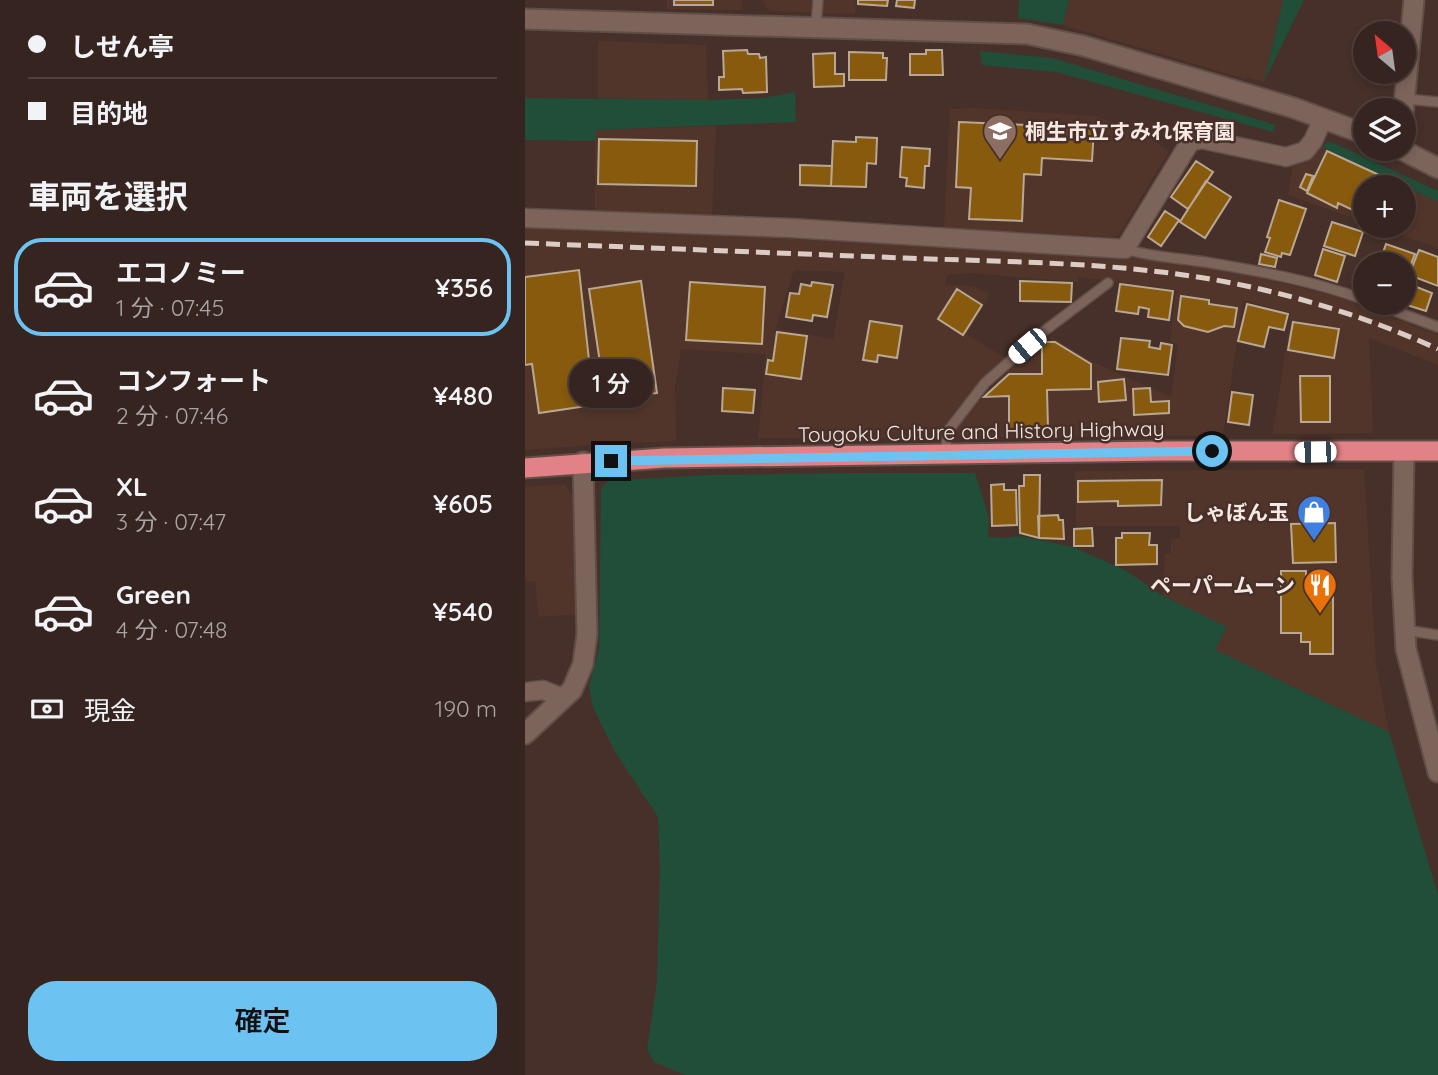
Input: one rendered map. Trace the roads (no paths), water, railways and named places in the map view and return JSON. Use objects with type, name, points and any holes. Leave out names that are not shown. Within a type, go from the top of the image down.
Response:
[{"type":"highway","name":"Tougoku Culture and History Highway","points":[[525,467],[655,459],[1165,451],[1438,451]]},
{"type":"street","points":[[1406,98],[1414,0]]},
{"type":"street","points":[[525,19],[1001,32],[1051,38],[1236,91],[1353,130]]},
{"type":"street","points":[[525,218],[791,228],[1125,249],[1190,142],[1201,139],[1286,157],[1305,150],[1313,141],[1323,119]]},
{"type":"street","points":[[1416,157],[1438,168]]},
{"type":"street","points":[[1404,452],[1402,578],[1406,649],[1438,772]]},
{"type":"street","points":[[525,734],[572,690],[586,648],[583,463]]},
{"type":"street","points":[[525,691],[543,690],[563,698]]},
{"type":"lane","points":[[816,27],[818,0]]},
{"type":"lane","points":[[1416,105],[1438,102]]},
{"type":"lane","points":[[1125,249],[1319,284],[1353,296]]},
{"type":"lane","points":[[945,454],[948,431],[985,383],[1043,332],[1108,283]]},
{"type":"lane","points":[[1406,315],[1438,327]]},
{"type":"lane","points":[[1405,630],[1438,635]]},
{"type":"railway","points":[[525,243],[1022,262],[1178,274],[1301,300],[1357,317],[1438,349]]},
{"type":"place","name":"桐生市立すみれ保育園","points":[[1000,161]]},
{"type":"place","name":"しゃぼん玉","points":[[1314,542]]},
{"type":"place","name":"ペーパームーン","points":[[1320,615]]}]
